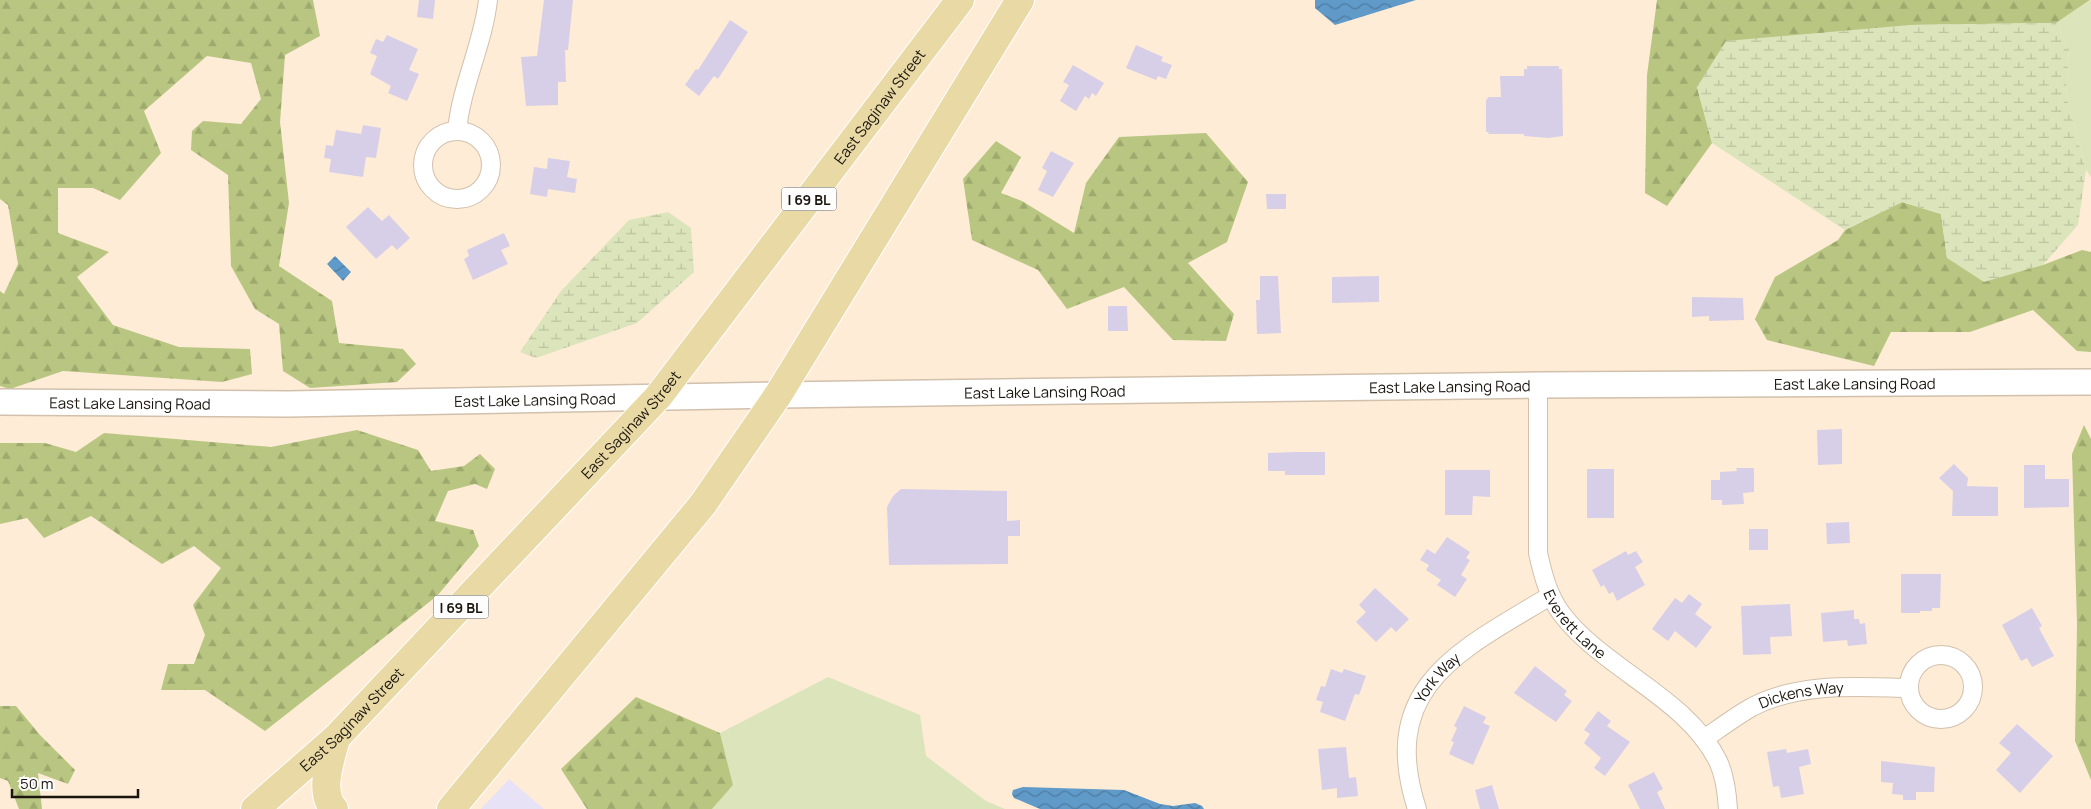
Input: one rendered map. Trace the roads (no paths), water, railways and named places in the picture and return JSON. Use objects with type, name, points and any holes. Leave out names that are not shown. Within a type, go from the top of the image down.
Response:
[{"type":"main road","name":"East Saginaw Street","points":[[255,809],[336,738],[658,398],[960,0]]},
{"type":"main road","points":[[451,809],[703,504],[778,395],[1020,0]]},
{"type":"main road","points":[[334,809],[327,790],[328,773],[336,738]]},
{"type":"street","points":[[457,131],[459,110],[475,58],[488,0]]},
{"type":"street","name":"East Lake Lansing Road","points":[[0,402],[288,404],[778,395],[2091,382]]},
{"type":"street","name":"Everett Lane","points":[[1538,386],[1538,553],[1550,596],[1561,613],[1580,634],[1678,713],[1704,739],[1718,762],[1727,789],[1728,809]]},
{"type":"street","name":"York Way","points":[[1417,809],[1410,789],[1406,756],[1409,730],[1415,708],[1427,686],[1442,667],[1463,649],[1550,596]]},
{"type":"street","name":"Dickens Way","points":[[1704,739],[1754,706],[1795,692],[1833,686],[1908,688]]},
{"type":"water","points":[[1315,0],[1416,0],[1335,25],[1315,8]]},
{"type":"water","points":[[335,256],[351,272],[343,281],[327,264]]},
{"type":"water","points":[[1023,787],[1124,790],[1160,804],[1173,806],[1195,803],[1204,809],[1040,809],[1014,798],[1013,790]]}]
